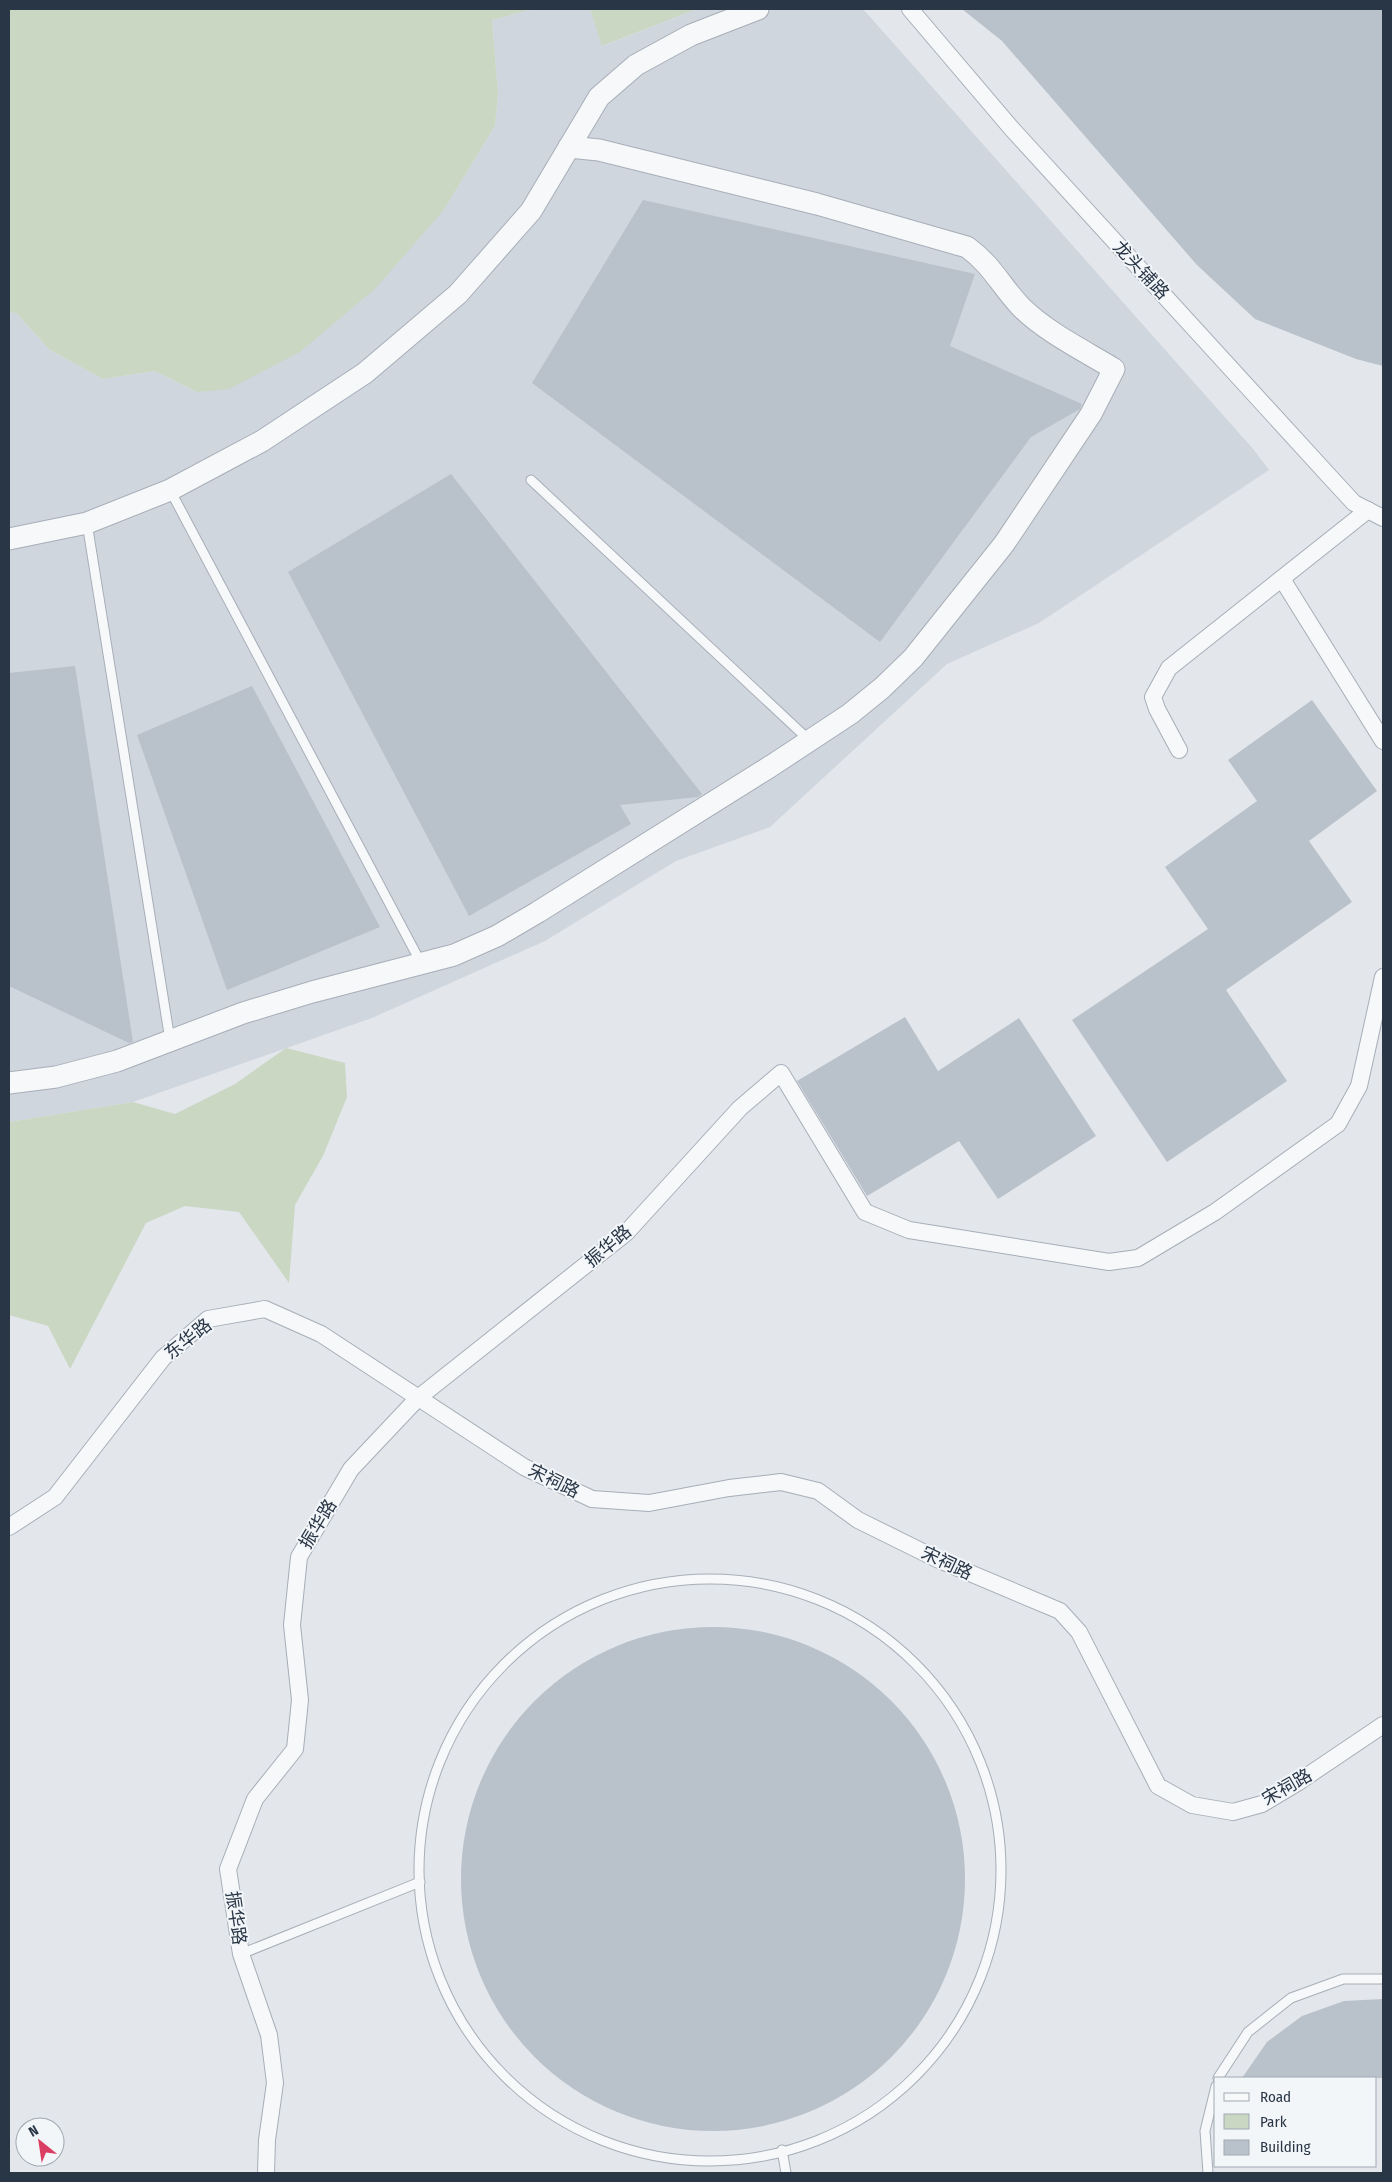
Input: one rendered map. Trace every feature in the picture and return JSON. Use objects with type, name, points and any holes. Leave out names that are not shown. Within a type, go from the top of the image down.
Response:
[{"type":"street","points":[[9,538],[87,523],[170,490],[262,441],[365,373],[458,294],[531,211],[599,97],[636,64],[691,35],[758,9]]},
{"type":"street","name":"龙头铺路","points":[[910,9],[1012,129],[1354,503],[1383,518]]},
{"type":"street","points":[[9,1083],[56,1077],[117,1061],[243,1013],[312,992],[454,955],[496,936],[610,868],[810,741],[882,688],[913,658],[1004,544],[1091,414],[1114,369],[1056,333],[1022,308],[984,259],[967,247],[817,204],[599,150],[569,146]]},
{"type":"street","points":[[1179,750],[1157,710],[1153,697],[1169,668],[1368,510]]},
{"type":"street","points":[[1282,579],[1383,741]]},
{"type":"street","name":"振华路","points":[[266,2173],[267,2140],[275,2083],[269,2035],[241,1954],[228,1869],[255,1799],[294,1749],[300,1700],[292,1625],[299,1557],[351,1469],[418,1398],[626,1233],[740,1108],[782,1073],[865,1212],[909,1230],[1109,1262],[1138,1258],[1215,1212],[1338,1124],[1359,1086],[1383,976]]},
{"type":"street","name":"东华路","points":[[9,1526],[55,1497],[162,1358],[208,1319],[264,1309],[321,1334],[418,1398]]},
{"type":"street","name":"宋祠路","points":[[418,1398],[524,1467],[592,1499],[649,1503],[729,1488],[781,1482],[818,1491],[858,1520],[931,1556],[1060,1611],[1080,1632],[1158,1786],[1192,1805],[1233,1812],[1262,1804],[1297,1783],[1383,1725]]},
{"type":"lane","points":[[531,480],[810,741]]},
{"type":"lane","points":[[170,490],[422,963]]},
{"type":"lane","points":[[87,523],[170,1040]]},
{"type":"lane","points":[[671,1579],[763,1581],[850,1611],[924,1667],[976,1743],[1002,1832],[999,1924],[967,2011],[903,2090],[816,2143],[782,2150],[716,2163],[616,2149],[526,2100],[459,2025],[421,1930],[418,1829],[450,1732],[506,1659],[582,1606],[671,1579]]},
{"type":"lane","points":[[241,1954],[420,1882]]},
{"type":"lane","points":[[1219,2077],[1248,2032],[1291,1998],[1343,1979],[1383,1979]]},
{"type":"lane","points":[[1208,2173],[1205,2131],[1214,2094]]},
{"type":"lane","points":[[782,2150],[786,2173]]},
{"type":"shaded area","points":[[533,9],[590,9],[603,46],[697,9],[863,9],[1254,450],[1269,470],[1039,623],[947,664],[770,827],[676,861],[545,941],[372,1018],[133,1102],[9,1122],[9,312],[16,313],[50,350],[103,379],[155,371],[197,392],[443,211],[495,126],[498,94],[492,20]]},
{"type":"green space","points":[[9,9],[533,9],[492,20],[498,94],[495,126],[443,211],[375,289],[300,352],[229,389],[197,392],[155,371],[103,379],[50,350],[16,313],[9,312]]},
{"type":"green space","points":[[590,9],[697,9],[602,46]]},
{"type":"green space","points":[[286,1048],[345,1063],[347,1097],[323,1156],[295,1205],[289,1283],[239,1212],[185,1206],[146,1223],[70,1369],[48,1326],[9,1315],[9,1122],[133,1102],[175,1114],[235,1084]]},
{"type":"building","points":[[962,9],[1383,9],[1383,366],[1356,359],[1255,319],[1197,265],[1002,41]]},
{"type":"building","points":[[643,200],[975,274],[950,346],[1082,404],[1080,409],[1031,437],[880,642],[532,383]]},
{"type":"building","points":[[451,474],[702,794],[698,797],[620,805],[631,824],[469,916],[288,572]]},
{"type":"building","points":[[75,666],[133,1042],[129,1043],[9,986],[9,673]]},
{"type":"building","points":[[252,686],[380,927],[227,990],[137,735]]},
{"type":"building","points":[[1312,700],[1377,791],[1309,841],[1352,902],[1226,990],[1287,1081],[1167,1162],[1072,1020],[1208,929],[1165,867],[1257,801],[1228,760]]},
{"type":"building","points":[[905,1017],[938,1071],[1019,1018],[1096,1136],[998,1199],[959,1141],[867,1196],[797,1081]]},
{"type":"building","points":[[713,1627],[738,1628],[762,1632],[810,1646],[832,1656],[853,1669],[891,1701],[923,1739],[936,1760],[946,1782],[960,1830],[964,1854],[964,1904],[960,1928],[946,1976],[936,1998],[923,2019],[891,2057],[853,2089],[832,2102],[810,2112],[762,2126],[738,2130],[713,2131],[688,2130],[664,2126],[616,2112],[594,2102],[573,2089],[535,2057],[503,2019],[490,1998],[480,1976],[466,1928],[462,1904],[461,1879],[462,1854],[466,1830],[480,1782],[490,1760],[503,1739],[535,1701],[573,1669],[594,1656],[616,1646],[664,1632],[688,1628]]},
{"type":"building","points":[[1383,1999],[1383,2078],[1243,2077],[1267,2042],[1302,2016],[1344,2001]]}]
